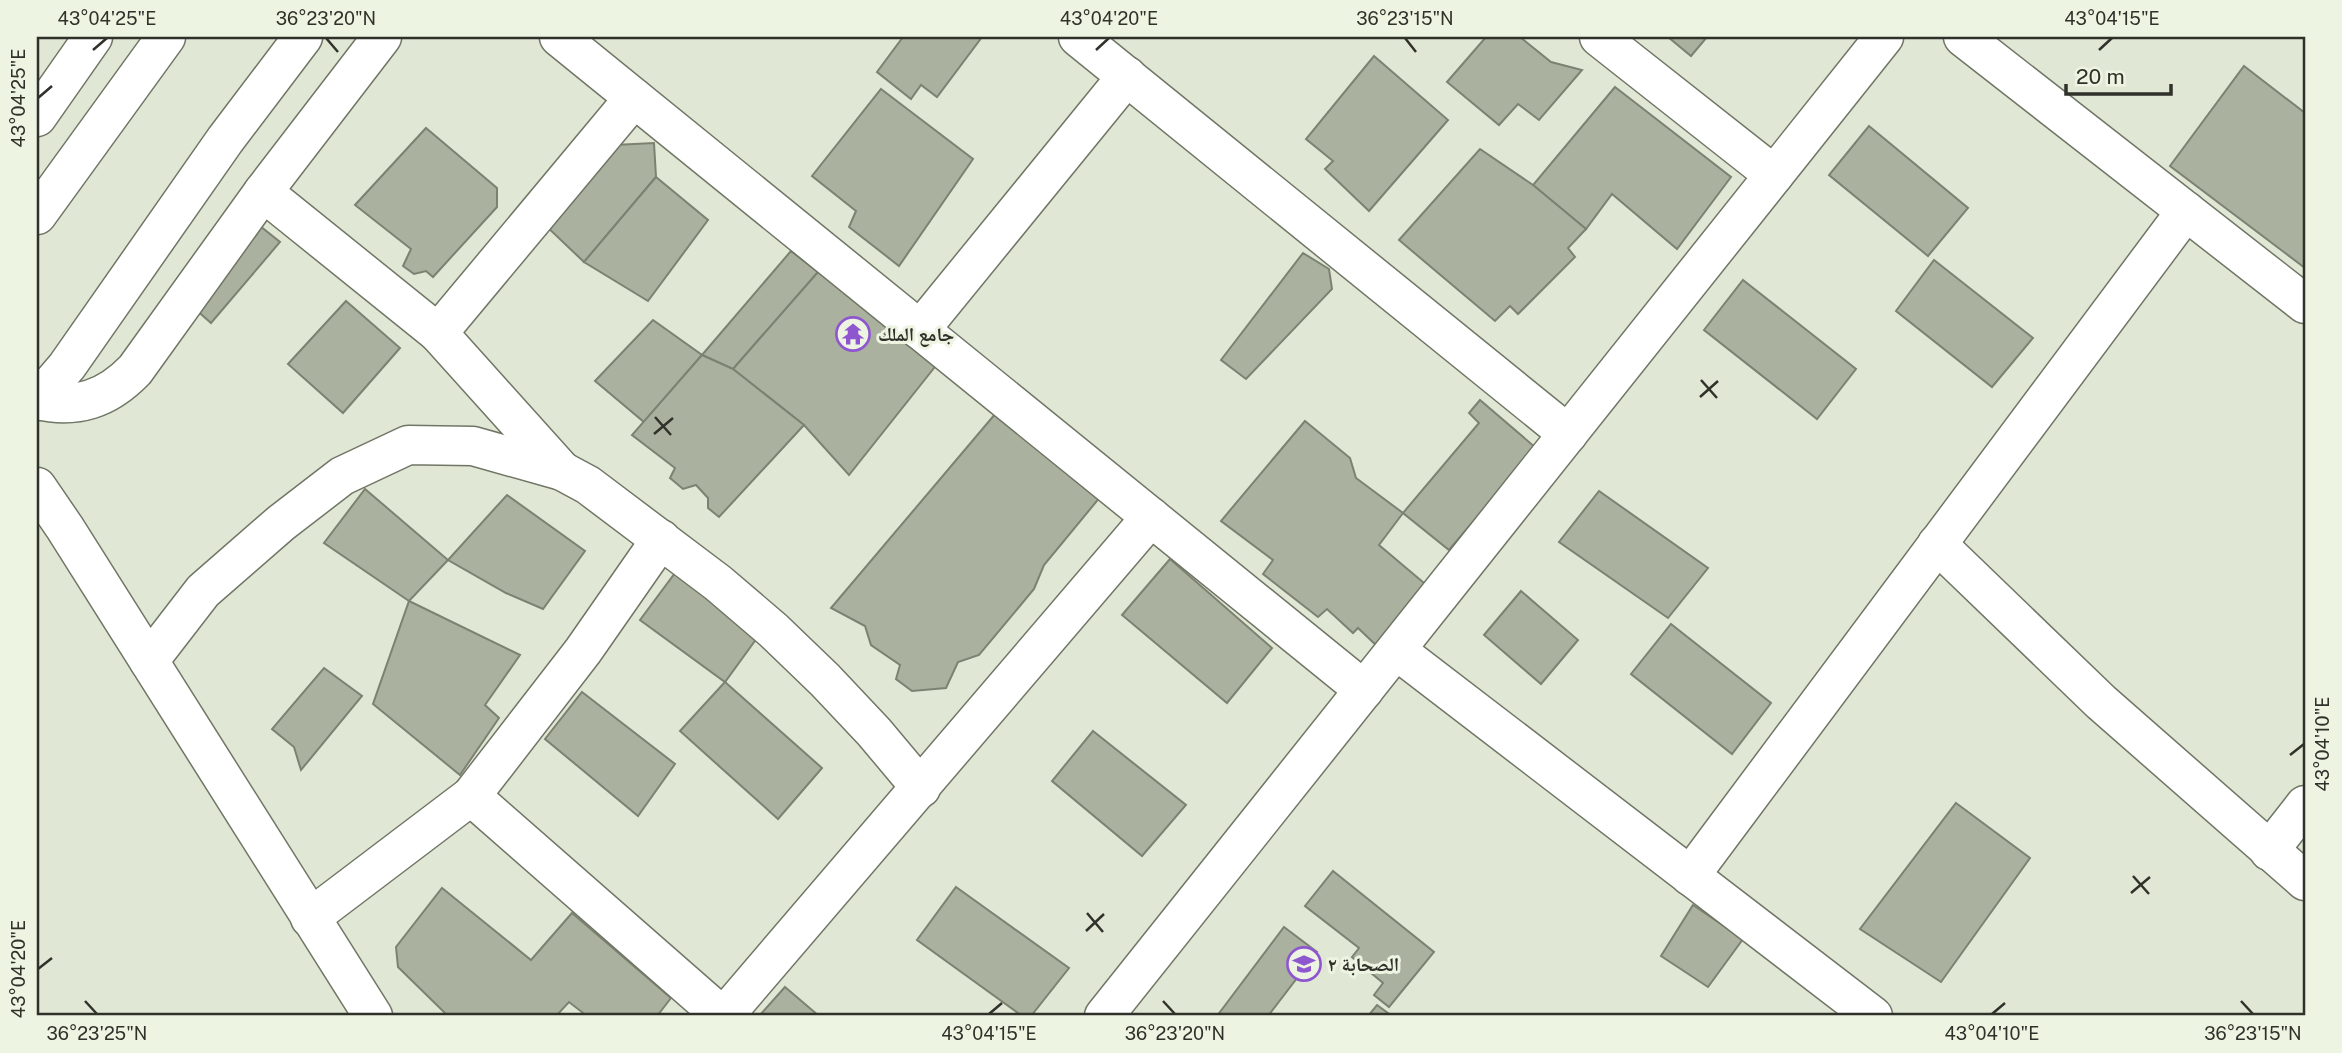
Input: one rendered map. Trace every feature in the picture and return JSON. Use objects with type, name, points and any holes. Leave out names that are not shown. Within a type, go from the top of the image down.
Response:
[{"type":"street","points":[[37,117],[93,37]]},
{"type":"street","points":[[37,215],[166,37]]},
{"type":"street","points":[[303,37],[225,140],[75,356],[37,400],[55,404],[91,401],[107,394],[135,370],[263,192],[382,37]]},
{"type":"street","points":[[559,37],[1364,690]]},
{"type":"street","points":[[1078,37],[1568,434]]},
{"type":"street","points":[[1599,37],[1774,175]]},
{"type":"street","points":[[1104,1016],[1884,37]]},
{"type":"street","points":[[1963,37],[2305,304]]},
{"type":"street","points":[[920,330],[1127,76]]},
{"type":"street","points":[[438,333],[634,98]]},
{"type":"street","points":[[263,192],[438,333],[562,471]]},
{"type":"street","points":[[1690,876],[2186,211]]},
{"type":"street","points":[[149,661],[203,592],[282,523],[342,476],[408,444],[473,446],[562,471],[588,485],[661,539],[782,638],[874,732],[921,788]]},
{"type":"street","points":[[37,487],[373,1016]]},
{"type":"street","points":[[471,796],[723,1016],[1151,517]]},
{"type":"street","points":[[310,918],[471,796],[583,651],[661,539]]},
{"type":"street","points":[[1937,544],[2091,693],[2305,881]]},
{"type":"street","points":[[1396,650],[1873,1016]]},
{"type":"street","points":[[2269,851],[2305,805]]},
{"type":"building","points":[[903,37],[982,37],[937,97],[921,85],[911,99],[877,72]]},
{"type":"building","points":[[1486,37],[1520,37],[1551,62],[1582,70],[1539,120],[1518,104],[1499,125],[1447,82]]},
{"type":"building","points":[[1668,37],[1707,37],[1691,56]]},
{"type":"building","points":[[1374,56],[1448,120],[1369,211],[1325,169],[1333,161],[1306,139]]},
{"type":"building","points":[[2244,66],[2305,113],[2305,268],[2170,166]]},
{"type":"building","points":[[1615,87],[1731,177],[1677,249],[1612,194],[1586,229],[1533,185]]},
{"type":"building","points":[[881,89],[973,159],[899,266],[849,227],[856,211],[812,176]]},
{"type":"building","points":[[1869,126],[1968,208],[1928,256],[1829,175]]},
{"type":"building","points":[[426,128],[497,188],[497,207],[433,277],[426,271],[414,274],[403,266],[411,249],[355,205]]},
{"type":"building","points":[[654,143],[656,177],[584,262],[544,224],[614,145]]},
{"type":"building","points":[[1480,149],[1533,185],[1586,229],[1568,248],[1575,257],[1518,314],[1510,306],[1495,321],[1399,240]]},
{"type":"building","points":[[656,177],[708,220],[648,301],[584,262]]},
{"type":"building","points":[[250,218],[280,242],[211,323],[185,300]]},
{"type":"building","points":[[791,251],[818,272],[733,369],[702,355]]},
{"type":"building","points":[[1303,253],[1329,269],[1332,289],[1246,379],[1221,360]]},
{"type":"building","points":[[1934,260],[2033,338],[1992,387],[1896,311]]},
{"type":"building","points":[[818,272],[938,363],[849,475],[804,425],[733,369]]},
{"type":"building","points":[[1743,280],[1856,369],[1817,419],[1704,330]]},
{"type":"building","points":[[346,301],[400,348],[343,413],[288,364]]},
{"type":"building","points":[[653,320],[702,355],[644,422],[595,381]]},
{"type":"building","points":[[702,355],[733,369],[804,425],[719,517],[708,508],[708,498],[696,485],[683,489],[670,478],[675,468],[632,435]]},
{"type":"building","points":[[1480,400],[1536,448],[1449,550],[1403,513],[1479,423],[1469,413]]},
{"type":"building","points":[[996,413],[1101,496],[1044,565],[1034,589],[979,655],[958,662],[946,688],[912,691],[896,679],[900,665],[871,645],[865,626],[831,608]]},
{"type":"building","points":[[1305,421],[1350,458],[1356,478],[1403,513],[1379,545],[1430,588],[1379,648],[1358,628],[1353,633],[1327,609],[1318,617],[1263,574],[1273,560],[1221,521]]},
{"type":"building","points":[[365,489],[448,560],[409,601],[324,543]]},
{"type":"building","points":[[1599,491],[1708,568],[1668,618],[1559,542]]},
{"type":"building","points":[[507,495],[585,551],[543,609],[506,593],[448,560]]},
{"type":"building","points":[[1170,559],[1272,648],[1227,703],[1122,615]]},
{"type":"building","points":[[681,565],[765,627],[725,682],[640,620]]},
{"type":"building","points":[[1521,591],[1578,640],[1541,684],[1484,635]]},
{"type":"building","points":[[409,601],[520,655],[485,705],[499,718],[460,775],[373,704]]},
{"type":"building","points":[[1671,624],[1771,703],[1732,754],[1631,674]]},
{"type":"building","points":[[324,668],[362,696],[301,770],[294,747],[272,729]]},
{"type":"building","points":[[725,682],[822,768],[778,819],[680,731]]},
{"type":"building","points":[[582,692],[675,764],[638,816],[545,739]]},
{"type":"building","points":[[1093,731],[1186,805],[1142,856],[1052,781]]},
{"type":"building","points":[[1956,803],[2030,858],[1941,982],[1860,929]]},
{"type":"building","points":[[1333,871],[1434,952],[1389,1007],[1374,995],[1383,983],[1352,957],[1359,948],[1305,906]]},
{"type":"building","points":[[956,887],[1069,968],[1031,1016],[1022,1016],[917,940]]},
{"type":"building","points":[[442,888],[531,960],[572,913],[671,998],[657,1016],[587,1016],[569,1002],[556,1016],[448,1016],[398,967],[396,947]]},
{"type":"building","points":[[1693,905],[1743,939],[1708,987],[1661,956]]},
{"type":"building","points":[[1284,927],[1317,952],[1268,1016],[1217,1016]]},
{"type":"building","points":[[785,987],[819,1016],[759,1016]]},
{"type":"building","points":[[1377,1005],[1392,1016],[1368,1016]]},
{"type":"place","name":"جامع الملك","points":[[853,334]]},
{"type":"place","name":"الصحابة ٢","points":[[1304,964]]}]
